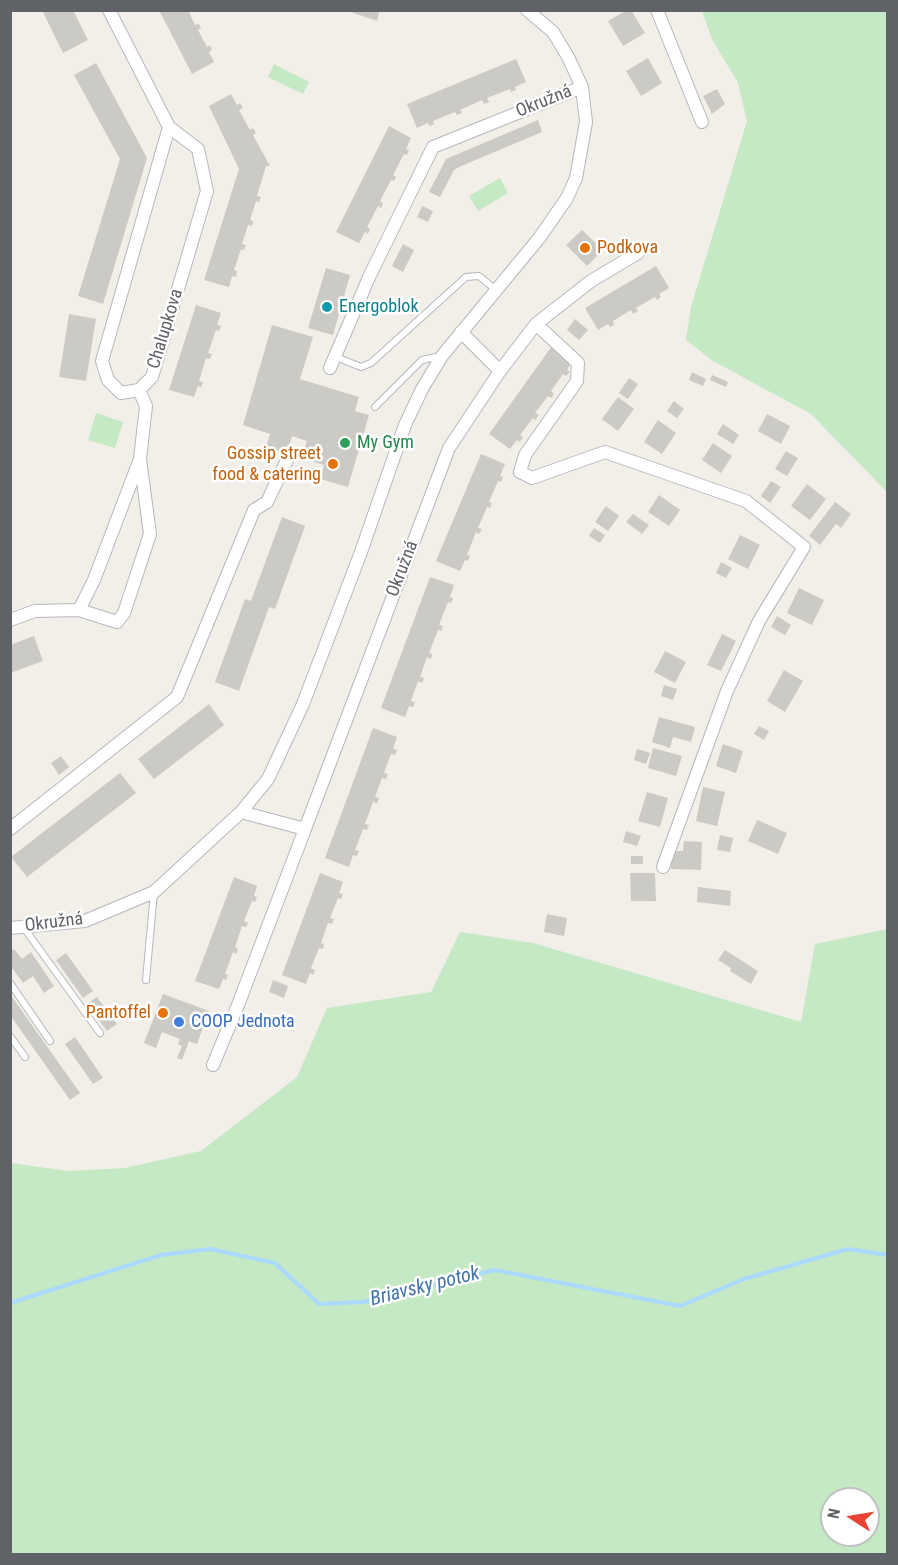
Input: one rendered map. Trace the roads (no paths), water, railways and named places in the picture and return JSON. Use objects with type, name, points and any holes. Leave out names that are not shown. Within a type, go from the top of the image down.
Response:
[{"type":"street","name":"Chalupkova","points":[[109,10],[169,127],[198,149],[207,191],[152,377],[139,390],[121,393],[108,380],[102,361],[169,127]]},
{"type":"street","name":"Okružná","points":[[17,928],[85,921],[154,892],[241,812],[268,779],[286,743],[361,552],[405,425],[442,356],[540,237],[567,198],[576,178],[586,122],[582,87],[553,32],[527,10]]},
{"type":"street","points":[[657,10],[702,122]]},
{"type":"street","name":"Okružná","points":[[333,362],[370,275],[432,147],[582,87]]},
{"type":"street","name":"Okružná","points":[[213,1065],[238,1005],[449,448],[536,324],[591,281],[638,253]]},
{"type":"street","points":[[536,324],[579,363],[577,381],[525,455],[520,472],[532,478],[605,452],[746,501],[804,547],[759,621],[727,691],[663,867]]},
{"type":"street","points":[[461,332],[501,371]]},
{"type":"street","points":[[10,620],[35,611],[79,610],[117,622],[124,613],[150,534],[140,459],[146,406],[139,390]]},
{"type":"street","points":[[10,829],[177,697],[254,510],[267,502],[288,458]]},
{"type":"street","points":[[79,610],[94,580],[140,459]]},
{"type":"street","points":[[241,812],[305,829]]},
{"type":"lane","points":[[333,362],[362,367],[371,363],[465,277],[479,276],[496,290]]},
{"type":"lane","points":[[375,408],[422,360],[442,356]]},
{"type":"lane","points":[[146,980],[154,892]]},
{"type":"lane","points":[[17,928],[100,1033]]},
{"type":"lane","points":[[10,983],[50,1041]]},
{"type":"lane","points":[[10,1036],[25,1057]]},
{"type":"waterway","name":"Briavsky potok","points":[[10,1303],[161,1255],[210,1249],[275,1263],[319,1304],[363,1302],[495,1270],[680,1306],[744,1279],[848,1249],[888,1255]]},
{"type":"place","name":"Podkova","points":[[585,248]]},
{"type":"place","name":"Energoblok","points":[[327,307]]},
{"type":"place","name":"My Gym","points":[[345,443]]},
{"type":"place","name":"Gossip street food & catering","points":[[333,464]]},
{"type":"place","name":"Pantoffel","points":[[163,1013]]},
{"type":"place","name":"COOP Jednota","points":[[179,1022]]}]
